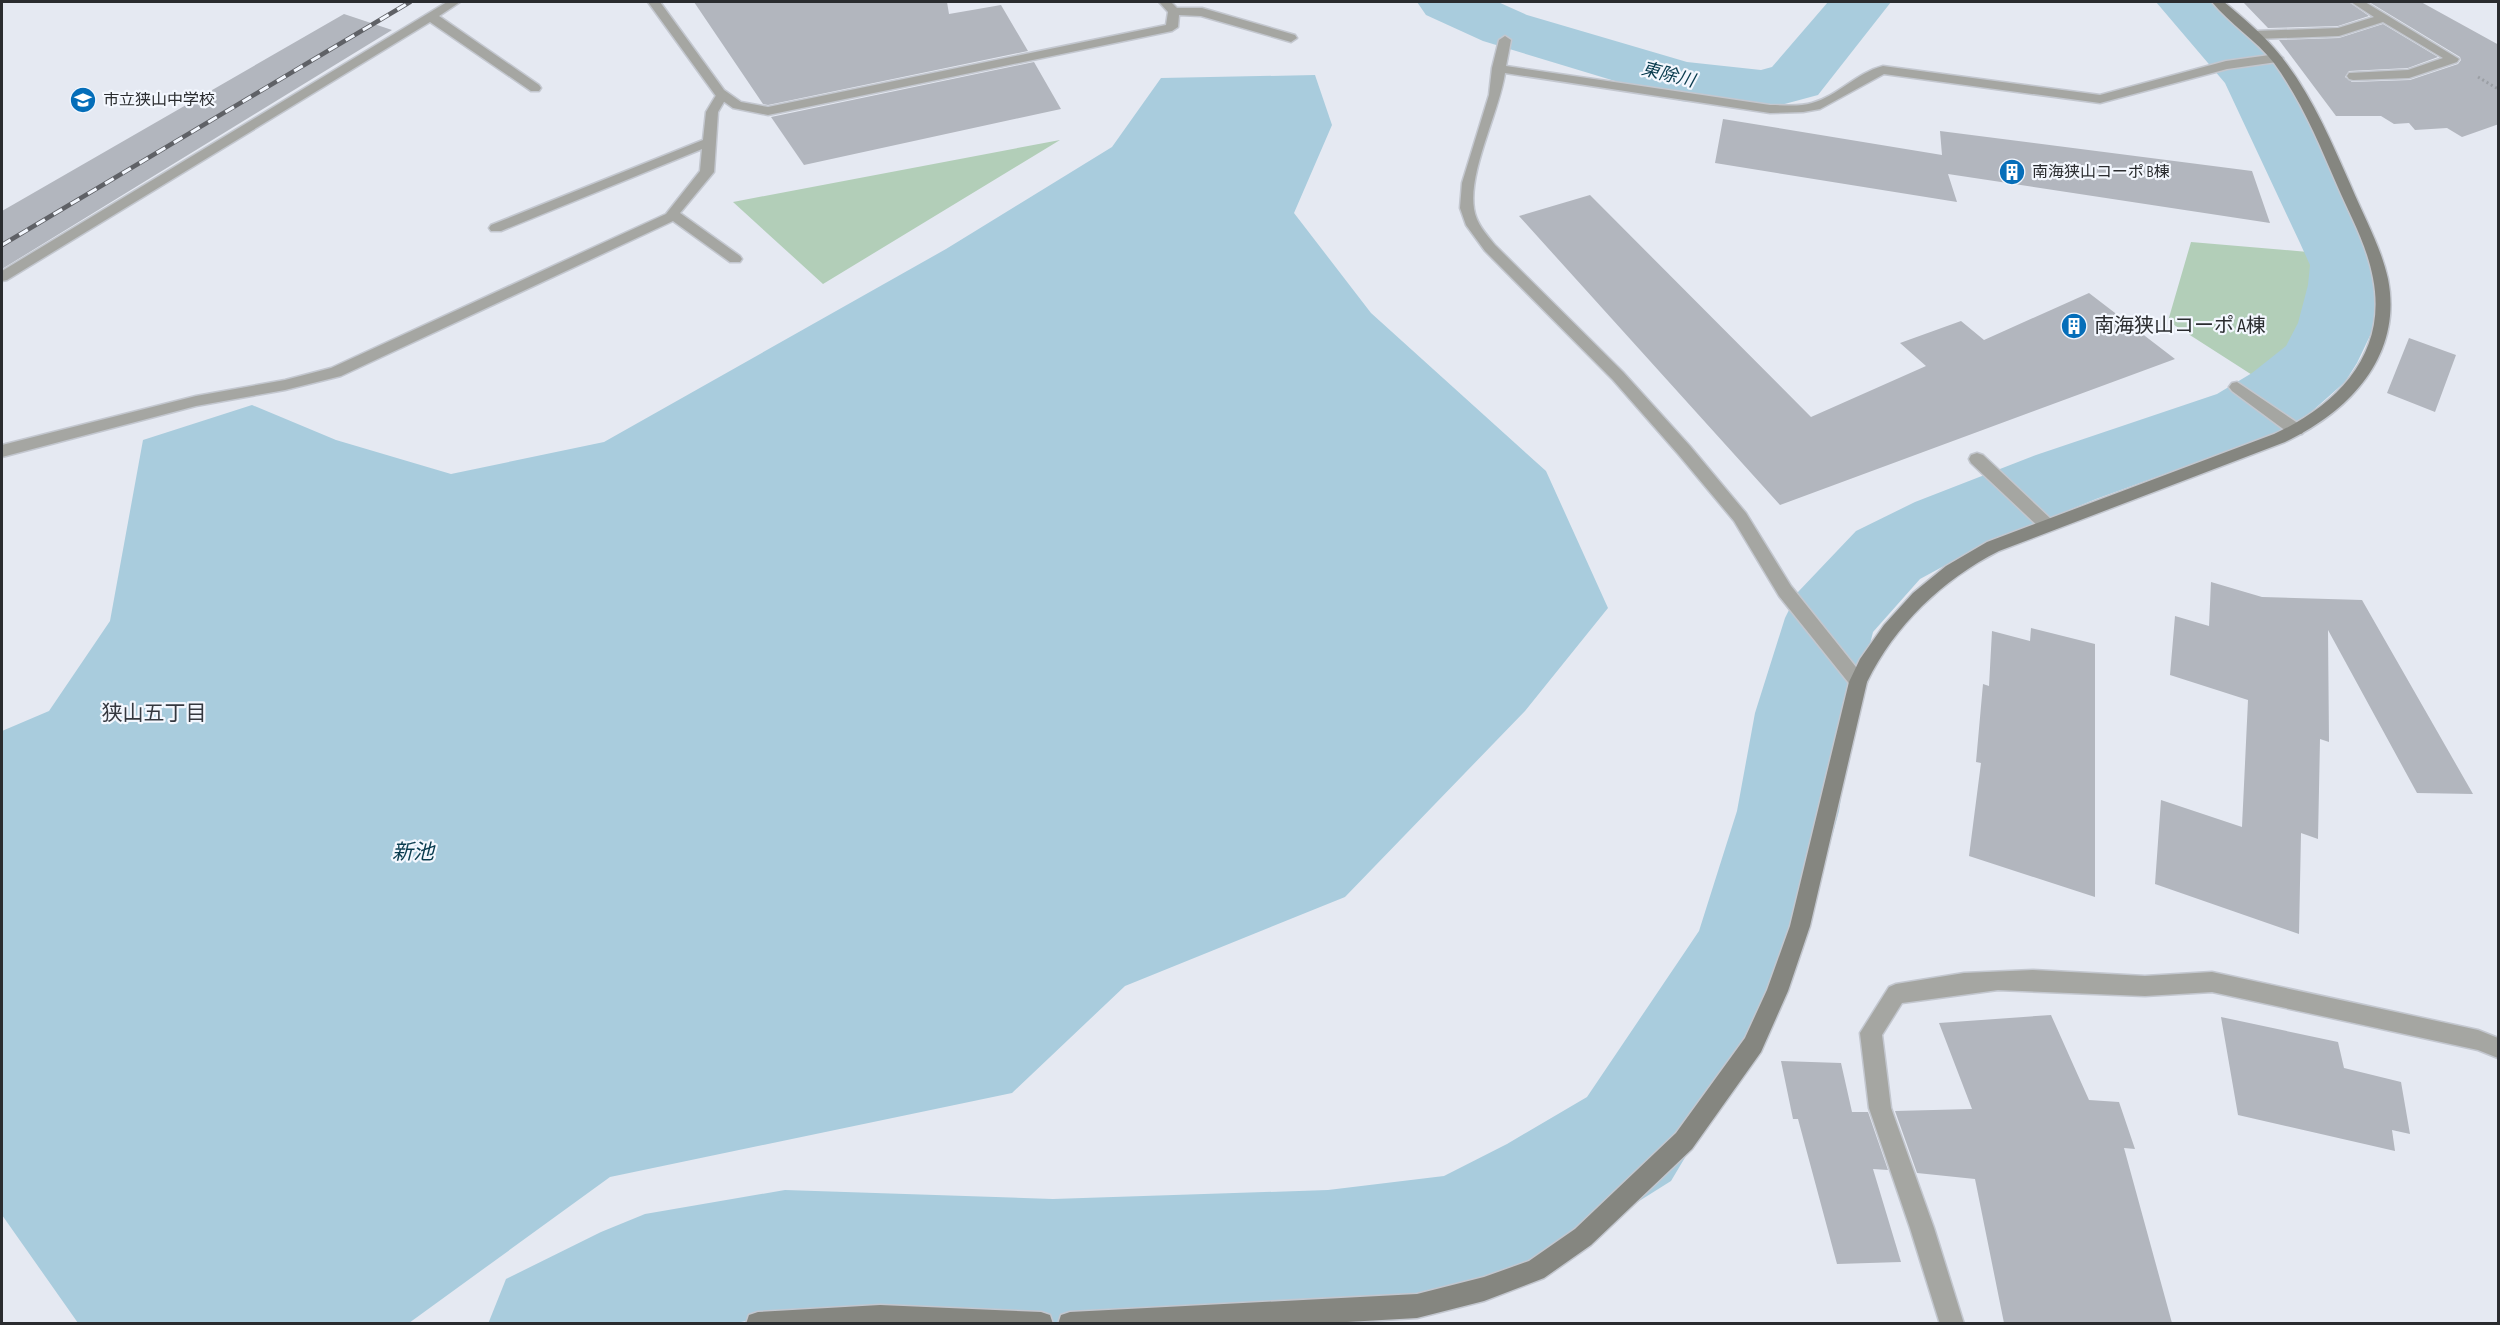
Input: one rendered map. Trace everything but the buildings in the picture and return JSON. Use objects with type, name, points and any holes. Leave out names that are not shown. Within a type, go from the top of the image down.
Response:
[{"type":"street","points":[[2,277],[454,2]]},
{"type":"street","points":[[654,2],[722,95],[737,105],[768,111],[1172,27],[1170,6],[1202,12],[1291,38]]},
{"type":"street","points":[[1070,1323],[1417,1306],[1484,1289],[1536,1270],[1583,1237],[1684,1141],[1753,1045],[1777,991],[1800,926],[1856,679],[1872,654],[1904,615],[1936,583],[1967,560],[2043,521],[2277,440],[2334,405],[2363,372],[2377,338],[2384,303],[2373,251],[2298,92],[2255,35],[2218,2]]},
{"type":"street","points":[[2353,76],[2409,74],[2453,59],[2357,2]]},
{"type":"street","points":[[430,16],[535,88]]},
{"type":"street","points":[[2255,35],[2339,32],[2384,18]]},
{"type":"street","points":[[1505,40],[1498,68],[1495,95],[1467,183],[1467,207],[1474,228],[1490,248],[1618,376],[1684,450],[1740,517],[1785,591],[1856,679]]},
{"type":"street","points":[[1498,68],[1770,109],[1803,109],[1821,104],[1866,75],[1883,70],[2100,99],[2226,65],[2272,58]]},
{"type":"street","points":[[674,215],[672,213],[707,172],[712,112],[722,95]]},
{"type":"street","points":[[496,228],[709,142]]},
{"type":"street","points":[[674,215],[735,259]]},
{"type":"street","points":[[2,452],[196,401],[285,385],[336,372],[674,215]]},
{"type":"street","points":[[2237,387],[2296,429]]},
{"type":"street","points":[[1977,459],[2043,521]]},
{"type":"street","points":[[1952,1323],[1880,1108],[1871,1033],[1896,994],[1948,983],[2030,980],[2142,986],[2192,985],[2212,982],[2478,1040],[2499,1048]]},
{"type":"street","points":[[758,1323],[880,1317],[1041,1323]]},
{"type":"green space","points":[[1060,140],[823,284],[733,202]]},
{"type":"green space","points":[[2191,242],[2308,252],[2322,288],[2299,348],[2260,380],[2168,321]]},
{"type":"water","name":"新池","points":[[1315,75],[1332,125],[1294,213],[1371,313],[1546,471],[1608,608],[1525,711],[1345,897],[1125,986],[1012,1093],[610,1177],[409,1323],[78,1323],[2,1215],[2,731],[49,711],[110,621],[143,440],[252,405],[336,440],[451,474],[604,442],[946,249],[1112,147],[1161,78]]},
{"type":"waterway","name":"東除川","points":[[1448,2],[1505,28],[1681,81],[1762,90],[1795,81],[1860,2]]},
{"type":"waterway","points":[[551,1324],[645,1276],[785,1252],[1053,1261],[1328,1252],[1454,1236],[1550,1187],[1629,1139],[1746,954],[1788,811],[1804,713],[1831,618],[1888,555],[1946,525],[2066,477],[2246,414],[2281,393],[2317,363],[2337,323],[2346,285],[2347,265],[2337,243],[2256,80],[2227,43],[2187,2]]},
{"type":"railway","points":[[2,245],[410,2]]},
{"type":"place","name":"市立狭山中学校","points":[[83,100]]},
{"type":"place","name":"南海狭山コーポ B棟","points":[[2012,172]]},
{"type":"place","name":"南海狭山コーポ A棟","points":[[2074,326]]},
{"type":"district","name":"狭山五丁目","points":[[154,713]]}]
